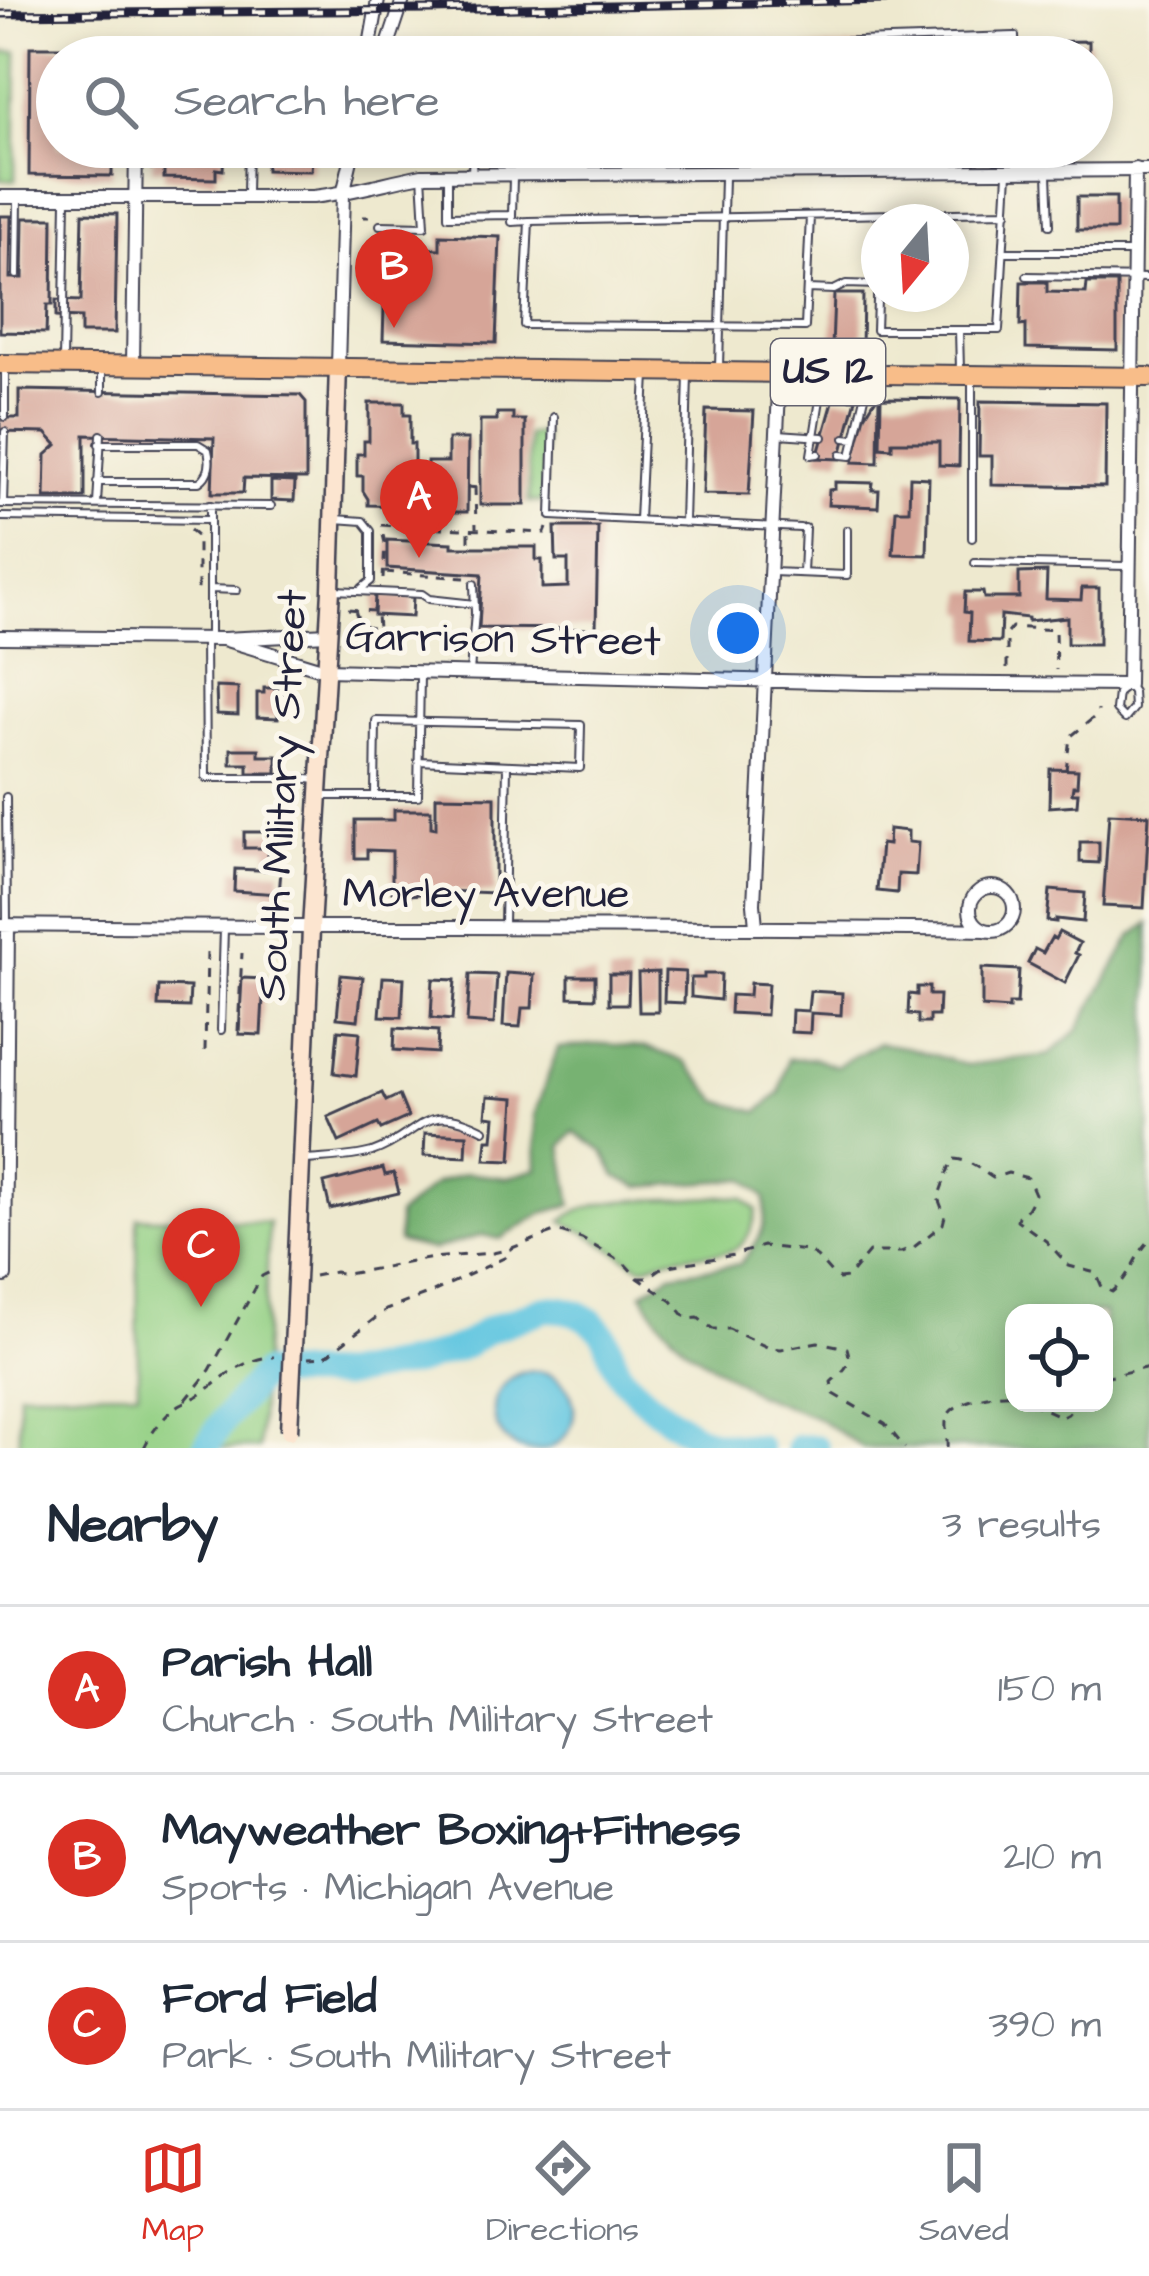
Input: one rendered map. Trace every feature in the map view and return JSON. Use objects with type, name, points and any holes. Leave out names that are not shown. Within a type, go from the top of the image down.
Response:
[{"type":"main road","name":"US 12","points":[[3,364],[1142,376]]},
{"type":"street","points":[[372,36],[378,0]]},
{"type":"street","points":[[391,36],[403,0]]},
{"type":"street","points":[[133,364],[136,168]]},
{"type":"street","name":"South Military Street","points":[[289,1439],[331,590],[343,194],[349,168]]},
{"type":"street","points":[[0,197],[343,194],[422,176],[1142,170],[1135,252],[1142,277],[1142,376],[1128,685]]},
{"type":"street","points":[[756,926],[780,371]]},
{"type":"street","name":"Garrison Street","points":[[0,637],[212,639],[328,634]]},
{"type":"street","name":"Garrison Street","points":[[212,639],[326,670],[1128,685]]},
{"type":"street","points":[[4,925],[4,1276]]},
{"type":"street","name":"Morley Avenue","points":[[4,925],[986,930]]},
{"type":"lane","points":[[248,168],[248,197]]},
{"type":"lane","points":[[472,168],[472,175]]},
{"type":"lane","points":[[877,312],[876,330],[999,330],[1006,212],[1015,168]]},
{"type":"lane","points":[[1048,170],[1050,225]]},
{"type":"lane","points":[[719,370],[724,173]]},
{"type":"lane","points":[[513,175],[512,222],[861,217]]},
{"type":"lane","points":[[380,225],[424,226],[422,176]]},
{"type":"lane","points":[[448,176],[448,216],[512,215]]},
{"type":"lane","points":[[17,275],[18,197]]},
{"type":"lane","points":[[63,364],[65,197]]},
{"type":"lane","points":[[969,214],[1006,212]]},
{"type":"lane","points":[[529,221],[524,325],[805,327],[810,216]]},
{"type":"lane","points":[[1004,252],[1135,252]]},
{"type":"lane","points":[[1027,276],[1142,277]]},
{"type":"lane","points":[[807,289],[861,284]]},
{"type":"lane","points":[[959,330],[966,374],[972,538]]},
{"type":"lane","points":[[3,364],[5,418]]},
{"type":"lane","points":[[101,364],[102,392]]},
{"type":"lane","points":[[639,520],[646,370]]},
{"type":"lane","points":[[684,523],[688,370]]},
{"type":"lane","points":[[818,454],[811,454],[819,436],[825,372]]},
{"type":"lane","points":[[841,455],[851,456],[855,420],[870,373]]},
{"type":"lane","points":[[820,404],[832,404]]},
{"type":"lane","points":[[554,417],[551,516],[802,528],[803,573]]},
{"type":"lane","points":[[818,418],[829,418]]},
{"type":"lane","points":[[4,432],[1,504],[271,506]]},
{"type":"lane","points":[[778,434],[819,436]]},
{"type":"lane","points":[[845,438],[855,439]]},
{"type":"lane","points":[[97,504],[98,482],[100,440],[198,444],[210,456],[208,474],[199,482],[98,482]]},
{"type":"lane","points":[[210,505],[212,639],[206,778],[299,778],[319,788],[418,796],[420,672]]},
{"type":"lane","points":[[0,517],[210,520]]},
{"type":"lane","points":[[332,519],[363,521],[370,531],[370,581],[359,590]]},
{"type":"lane","points":[[772,572],[847,575],[848,530]]},
{"type":"lane","points":[[975,563],[1131,566]]},
{"type":"lane","points":[[470,672],[476,581]]},
{"type":"lane","points":[[210,590],[237,590]]},
{"type":"lane","points":[[331,590],[422,594],[429,599],[475,604]]},
{"type":"lane","points":[[1128,685],[1134,709],[1125,719],[1116,710],[1118,693],[1128,685]]},
{"type":"lane","points":[[375,796],[376,722],[581,725],[580,768],[418,761]]},
{"type":"lane","points":[[504,928],[506,765]]},
{"type":"lane","points":[[4,925],[6,796]]},
{"type":"lane","points":[[221,1030],[224,928]]},
{"type":"lane","points":[[302,1160],[377,1150],[430,1118],[466,1120],[484,1130]]},
{"type":"path","points":[[467,487],[478,487],[476,530]]},
{"type":"path","points":[[382,587],[385,543],[379,525],[545,533],[551,516]]},
{"type":"path","points":[[188,528],[198,537],[198,600]]},
{"type":"path","points":[[469,529],[469,548]]},
{"type":"path","points":[[383,572],[476,581]]},
{"type":"path","points":[[426,574],[427,589]]},
{"type":"path","points":[[346,609],[355,609],[376,613],[378,629],[362,624],[355,609]]},
{"type":"path","points":[[1007,669],[1007,632],[1012,627],[1055,630],[1056,670]]},
{"type":"path","points":[[1066,770],[1070,737],[1098,710]]},
{"type":"path","points":[[205,1052],[207,952]]},
{"type":"path","points":[[238,1030],[242,952]]},
{"type":"path","points":[[638,1277],[647,1278],[663,1267],[763,1246],[807,1251],[832,1275],[847,1278],[869,1252],[901,1252],[943,1224],[938,1198],[952,1159],[972,1163],[993,1178],[1008,1173],[1028,1178],[1035,1194],[1017,1220],[1069,1266],[1096,1273],[1102,1287],[1112,1292],[1134,1268],[1149,1240]]},
{"type":"path","points":[[314,1276],[493,1253],[557,1231],[624,1263],[687,1319],[698,1318],[713,1329],[743,1334],[758,1345],[782,1349],[818,1342],[847,1348],[847,1368],[831,1382],[834,1394],[885,1424],[905,1448]]},
{"type":"path","points":[[144,1448],[173,1408],[203,1394],[257,1357],[322,1357],[386,1310],[506,1257],[512,1248]]},
{"type":"path","points":[[185,1402],[210,1370],[262,1276],[274,1270]]},
{"type":"path","points":[[1113,1375],[1149,1367]]},
{"type":"path","points":[[947,1448],[947,1417],[952,1410],[1005,1392]]},
{"type":"green space","points":[[0,52],[17,52],[15,180],[0,180]]},
{"type":"green space","points":[[544,433],[543,502],[529,502],[528,435]]},
{"type":"green space","points":[[1149,923],[1149,1448],[863,1448],[818,1418],[758,1395],[685,1347],[642,1293],[671,1274],[740,1264],[761,1234],[765,1198],[745,1179],[639,1187],[616,1176],[604,1152],[574,1132],[562,1146],[572,1205],[543,1213],[500,1239],[483,1235],[432,1250],[398,1242],[398,1215],[436,1183],[467,1173],[507,1178],[537,1169],[535,1113],[558,1048],[646,1047],[686,1062],[719,1101],[758,1112],[780,1093],[788,1059],[815,1058],[836,1066],[879,1043],[967,1065],[1049,1055],[1078,1030],[1131,937]]},
{"type":"green space","points":[[743,1198],[757,1210],[745,1241],[726,1252],[686,1255],[641,1267],[562,1221],[596,1205]]},
{"type":"green space","points":[[137,1217],[269,1223],[259,1448],[19,1448],[19,1392],[138,1391]]},
{"type":"water","points":[[519,1374],[549,1374],[571,1396],[571,1426],[549,1448],[519,1448],[497,1426],[497,1396]]},
{"type":"building","points":[[30,47],[36,47],[36,168],[112,168],[112,176],[29,175]]},
{"type":"building","points":[[223,168],[216,169],[216,179],[164,178],[164,169],[152,169]]},
{"type":"building","points":[[266,168],[311,168],[311,171]]},
{"type":"building","points":[[1077,197],[1116,197],[1116,230],[1077,230]]},
{"type":"building","points":[[83,213],[117,214],[115,333],[81,333],[81,318],[56,317],[56,300],[81,301]]},
{"type":"building","points":[[0,216],[11,216],[10,278],[23,278],[24,218],[53,218],[52,305],[47,305],[46,333],[0,332]]},
{"type":"building","points":[[440,235],[500,237],[496,343],[383,340],[386,247],[440,249]]},
{"type":"building","points":[[1021,282],[1047,282],[1047,292],[1086,293],[1087,283],[1117,283],[1117,350],[1026,348],[1026,325],[1020,326]]},
{"type":"building","points":[[834,294],[861,294],[862,348],[832,348]]},
{"type":"building","points":[[19,390],[300,395],[306,402],[306,479],[244,478],[243,493],[212,493],[214,438],[85,435],[85,498],[45,498],[46,455],[57,445],[46,433],[0,432],[0,418],[19,418]]},
{"type":"building","points":[[879,393],[878,463],[853,462],[865,416]]},
{"type":"building","points":[[834,398],[856,399],[840,459],[817,458]]},
{"type":"building","points":[[881,398],[960,399],[959,466],[939,465],[939,442],[892,442],[892,448],[880,447]]},
{"type":"building","points":[[980,401],[1106,403],[1105,487],[992,485],[992,456],[979,456]]},
{"type":"building","points":[[369,403],[404,403],[404,415],[410,415],[410,444],[414,444],[414,486],[427,487],[427,462],[448,462],[448,439],[468,439],[467,512],[446,512],[447,493],[427,493],[426,512],[416,512],[416,506],[368,505],[363,476],[357,476],[357,454],[364,454],[364,441],[369,441]]},
{"type":"building","points":[[706,410],[754,411],[749,495],[703,494]]},
{"type":"building","points":[[497,413],[513,413],[513,420],[525,420],[525,505],[480,505],[480,420],[497,420]]},
{"type":"building","points":[[910,477],[929,478],[927,555],[893,554],[896,510],[909,510]]},
{"type":"building","points":[[271,481],[295,482],[294,501],[271,500]]},
{"type":"building","points":[[835,482],[873,483],[872,490],[879,490],[878,507],[828,505]]},
{"type":"building","points":[[555,527],[598,527],[596,629],[479,628],[482,574],[387,568],[387,540],[452,543],[452,547],[536,547],[536,560],[542,560],[542,588],[568,587],[568,560],[556,560]]},
{"type":"building","points":[[1047,572],[1046,599],[1081,600],[1082,588],[1099,588],[1099,644],[1067,644],[1067,617],[1028,621],[1001,615],[1000,642],[969,641],[965,592],[983,592],[984,598],[1019,598],[1019,573]]},
{"type":"building","points":[[375,595],[413,597],[412,617],[374,615]]},
{"type":"building","points":[[216,687],[238,688],[238,715],[217,714]]},
{"type":"building","points":[[264,688],[283,693],[278,718],[257,717],[257,693],[264,693]]},
{"type":"building","points":[[231,749],[259,749],[259,756],[277,756],[277,773],[248,773],[248,764],[231,764]]},
{"type":"building","points":[[1050,769],[1078,770],[1072,793],[1078,793],[1077,805],[1049,807]]},
{"type":"building","points":[[436,796],[495,797],[495,893],[420,890],[409,895],[409,891],[392,891],[392,851],[367,850],[367,858],[355,858],[355,820],[394,820],[394,810],[431,810],[431,827],[436,828]]},
{"type":"building","points":[[1109,813],[1149,815],[1144,908],[1103,906]]},
{"type":"building","points":[[889,829],[908,831],[908,842],[918,843],[916,875],[898,874],[897,893],[877,891],[881,844],[888,845]]},
{"type":"building","points":[[244,832],[280,832],[280,855],[268,855],[268,848],[244,848]]},
{"type":"building","points":[[1080,842],[1099,842],[1099,863],[1080,862]]},
{"type":"building","points":[[235,869],[281,871],[279,894],[234,891]]},
{"type":"building","points":[[1050,890],[1085,893],[1083,922],[1047,921]]},
{"type":"building","points":[[1059,932],[1080,943],[1065,983],[1028,963],[1035,949],[1043,953]]},
{"type":"building","points":[[982,968],[1019,970],[1017,1004],[1009,1004],[1009,1009],[982,1007]]},
{"type":"building","points":[[665,971],[685,972],[684,1003],[664,1002]]},
{"type":"building","points":[[658,972],[658,1012],[639,1012],[638,973]]},
{"type":"building","points":[[506,973],[534,975],[532,1008],[522,1008],[520,1027],[503,1026]]},
{"type":"building","points":[[470,974],[497,975],[494,1024],[467,1022]]},
{"type":"building","points":[[609,974],[629,974],[628,1004],[609,1004]]},
{"type":"building","points":[[704,974],[721,974],[720,1000],[691,997],[691,978],[704,978]]},
{"type":"building","points":[[341,975],[363,977],[358,1020],[337,1018]]},
{"type":"building","points":[[569,976],[595,976],[595,998],[569,997]]},
{"type":"building","points":[[383,977],[404,978],[402,1017],[380,1016]]},
{"type":"building","points":[[242,978],[264,979],[261,1035],[239,1034]]},
{"type":"building","points":[[433,979],[455,980],[452,1020],[431,1018]]},
{"type":"building","points":[[750,983],[768,984],[766,1015],[730,1013],[731,995],[749,996]]},
{"type":"building","points":[[159,986],[190,987],[189,1007],[158,1006]]},
{"type":"building","points":[[917,987],[929,987],[929,995],[939,995],[938,1016],[929,1016],[929,1023],[918,1023],[918,1015],[908,1014],[909,994],[917,995]]},
{"type":"building","points":[[810,991],[842,993],[841,1015],[811,1013],[810,1033],[791,1032],[792,1010],[808,1011]]},
{"type":"building","points":[[395,1028],[438,1031],[437,1053],[394,1050]]},
{"type":"building","points":[[338,1030],[360,1032],[356,1076],[334,1073]]},
{"type":"building","points":[[382,1093],[386,1101],[399,1095],[408,1117],[381,1129],[378,1124],[339,1142],[328,1117]]},
{"type":"building","points":[[488,1096],[515,1098],[511,1161],[485,1160],[495,1117],[486,1116]]},
{"type":"building","points":[[425,1133],[467,1135],[466,1157],[424,1155]]},
{"type":"building","points":[[383,1168],[385,1175],[394,1173],[399,1193],[330,1209],[324,1183]]},
{"type":"waterway","points":[[205,1448],[263,1374],[341,1376],[417,1362],[544,1309],[575,1313],[593,1323],[624,1378],[679,1425],[711,1442],[758,1448]]},
{"type":"waterway","points":[[799,1448],[816,1448]]},
{"type":"railway","points":[[0,14],[886,0]]},
{"type":"place","name":"Mayweather Boxing+Fitness","points":[[394,328]]},
{"type":"place","name":"Parish Hall","points":[[419,558]]},
{"type":"place","name":"Ford Field","points":[[201,1307]]}]
